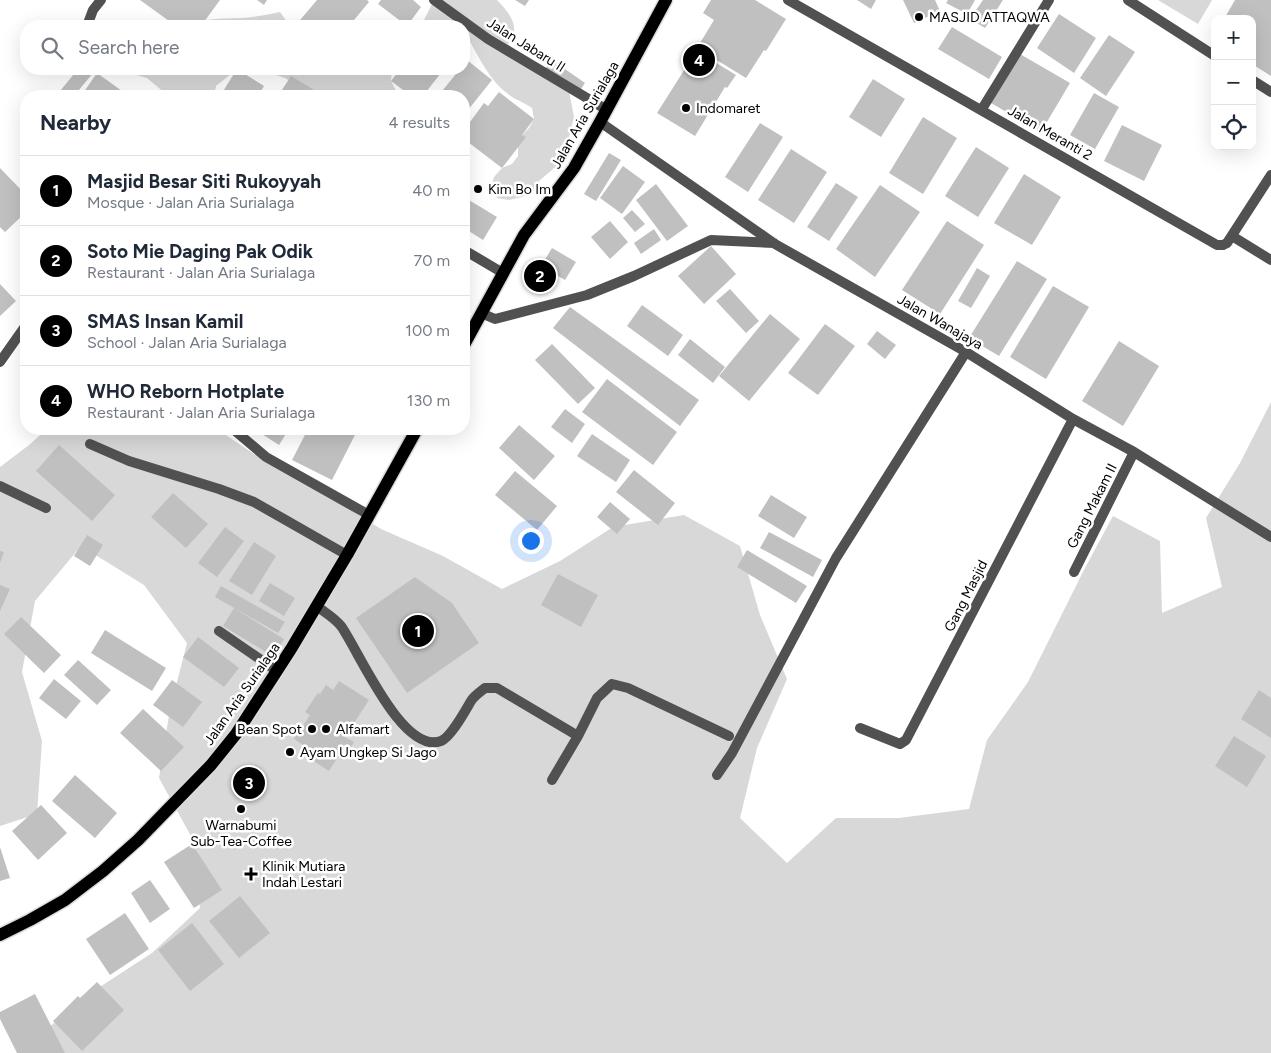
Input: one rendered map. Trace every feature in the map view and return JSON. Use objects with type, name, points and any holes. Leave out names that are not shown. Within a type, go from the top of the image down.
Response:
[{"type":"main road","name":"Jalan Aria Surialaga","points":[[470,333],[524,235],[574,168],[666,0]]},
{"type":"main road","name":"Jalan Aria Surialaga","points":[[0,935],[65,900],[103,871],[138,840],[217,757],[236,734],[317,606],[414,435]]},
{"type":"street","points":[[89,20],[93,10],[101,0]]},
{"type":"street","name":"Jalan Jabaru II","points":[[434,0],[462,20]]},
{"type":"street","name":"Jalan Meranti 2","points":[[788,0],[982,109],[1210,242],[1223,245],[1232,236]]},
{"type":"street","points":[[982,109],[1049,0]]},
{"type":"street","points":[[1128,0],[1211,53]]},
{"type":"street","name":"Jalan Jabaru II","points":[[470,26],[488,39],[607,110]]},
{"type":"street","points":[[1256,83],[1271,92]]},
{"type":"street","name":"Jalan Wanajaya","points":[[600,122],[775,244],[966,352],[1073,418],[1134,452],[1271,537]]},
{"type":"street","points":[[1271,175],[1232,236],[1271,260]]},
{"type":"street","points":[[481,313],[495,318],[587,295],[634,276],[711,240],[775,244]]},
{"type":"street","points":[[470,254],[503,273]]},
{"type":"street","points":[[0,362],[20,334]]},
{"type":"street","points":[[717,775],[732,753],[836,558],[966,352]]},
{"type":"street","name":"Gang Masjid","points":[[860,728],[900,744],[906,740],[1073,418]]},
{"type":"street","points":[[240,435],[266,457],[369,515]]},
{"type":"street","points":[[90,444],[129,461],[254,502],[347,555]]},
{"type":"street","name":"Gang Makam II","points":[[1074,572],[1134,452]]},
{"type":"street","points":[[0,486],[46,508]]},
{"type":"street","points":[[317,606],[339,624],[396,717],[417,737],[433,742],[443,740],[460,720],[472,699],[484,688],[497,688],[578,736]]},
{"type":"street","points":[[218,631],[277,671]]},
{"type":"street","points":[[552,780],[578,736],[597,698],[612,684],[628,688],[729,736]]},
{"type":"shaded area","points":[[434,0],[497,0],[513,23],[514,33],[508,44],[515,52],[569,91],[574,117],[565,153],[559,164],[540,180],[533,191],[522,197],[509,200],[497,198],[491,188],[494,177],[502,168],[512,164],[518,156],[518,145],[522,135],[534,119],[532,108],[502,89],[486,69],[470,42],[470,20],[424,20]]},
{"type":"shaded area","points":[[1158,0],[1212,0],[1198,24]]},
{"type":"shaded area","points":[[280,12],[286,20],[204,20],[241,18]]},
{"type":"shaded area","points":[[136,75],[230,75],[216,86],[215,90],[161,90],[147,78]]},
{"type":"shaded area","points":[[276,75],[392,75],[391,81],[396,90],[304,90],[285,78]]},
{"type":"shaded area","points":[[1271,402],[1271,1053],[53,1053],[42,1033],[92,992],[152,953],[200,908],[192,838],[159,778],[170,709],[187,643],[144,585],[81,546],[35,601],[22,672],[42,741],[37,814],[0,826],[0,467],[40,435],[226,435],[264,461],[321,492],[381,529],[443,556],[502,589],[560,561],[613,527],[684,515],[740,546],[760,615],[787,679],[757,748],[740,818],[787,863],[836,818],[899,818],[969,809],[987,740],[1028,682],[1113,516],[1160,541],[1162,613],[1222,587],[1206,518],[1240,463]]},
{"type":"building","points":[[140,0],[220,0],[205,20],[168,20]]},
{"type":"building","points":[[257,0],[267,0],[264,5]]},
{"type":"building","points":[[317,0],[367,0],[369,2],[354,20],[300,20]]},
{"type":"building","points":[[381,0],[413,0],[421,7],[411,20],[399,20],[378,4]]},
{"type":"building","points":[[515,0],[529,0],[525,6]]},
{"type":"building","points":[[711,0],[755,0],[786,19],[746,78],[697,48],[714,20],[703,13]]},
{"type":"building","points":[[857,0],[876,0],[871,9]]},
{"type":"building","name":"MASJID ATTAQWA","points":[[903,0],[935,0],[940,11],[914,23]]},
{"type":"building","points":[[948,0],[975,0],[967,14],[946,3]]},
{"type":"building","points":[[983,0],[1003,0],[985,28],[970,19]]},
{"type":"building","points":[[1235,0],[1271,0],[1271,76],[1256,67],[1256,15],[1226,15]]},
{"type":"building","points":[[1059,14],[1096,38],[1074,73],[1037,48]]},
{"type":"building","points":[[952,27],[1002,57],[989,79],[938,49]]},
{"type":"building","points":[[1109,35],[1135,52],[1106,96],[1080,78]]},
{"type":"building","points":[[695,50],[736,75],[727,88],[725,87],[695,136],[657,113]]},
{"type":"building","points":[[1020,54],[1070,83],[1041,132],[991,103]]},
{"type":"building","points":[[552,60],[585,83],[579,92],[545,69]]},
{"type":"building","points":[[470,62],[492,80],[470,108],[470,90],[443,90],[455,75],[470,75]]},
{"type":"building","points":[[73,75],[91,75],[79,90],[61,90]]},
{"type":"building","points":[[96,75],[100,75],[121,90],[85,90]]},
{"type":"building","points":[[233,75],[247,75],[264,86],[262,90],[224,90]]},
{"type":"building","points":[[396,75],[439,75],[428,90],[403,90],[391,81]]},
{"type":"building","points":[[291,76],[314,90],[282,90]]},
{"type":"building","points":[[873,79],[905,99],[881,137],[849,117]]},
{"type":"building","points":[[499,92],[534,119],[522,135],[526,137],[502,168],[470,144],[470,122],[484,103],[488,106]]},
{"type":"building","points":[[1094,93],[1119,107],[1095,149],[1070,135]]},
{"type":"building","points":[[923,117],[957,138],[923,194],[889,173]]},
{"type":"building","points":[[760,123],[783,137],[748,192],[725,177]]},
{"type":"building","points":[[1122,125],[1162,145],[1144,181],[1104,161]]},
{"type":"building","points":[[976,147],[1009,168],[978,217],[945,196]]},
{"type":"building","points":[[791,149],[827,172],[794,223],[758,200]]},
{"type":"building","points":[[609,153],[621,160],[596,201],[584,194]]},
{"type":"building","points":[[623,166],[645,182],[622,214],[600,198]]},
{"type":"building","points":[[0,168],[20,189],[20,218],[5,232],[0,227]]},
{"type":"building","points":[[1024,174],[1061,197],[1032,245],[994,223]]},
{"type":"building","points":[[836,183],[858,197],[829,241],[807,227]]},
{"type":"building","points":[[656,184],[688,226],[667,241],[636,200]]},
{"type":"building","points":[[880,185],[920,212],[875,277],[836,249]]},
{"type":"building","points":[[470,201],[497,217],[483,240],[470,232]]},
{"type":"building","points":[[632,210],[645,224],[635,232],[623,218]]},
{"type":"building","points":[[610,221],[628,242],[610,259],[591,237]]},
{"type":"building","points":[[947,221],[984,245],[940,314],[902,290]]},
{"type":"building","points":[[654,229],[661,240],[641,254],[634,243]]},
{"type":"building","points":[[711,246],[736,274],[704,304],[678,276]]},
{"type":"building","points":[[552,248],[576,262],[565,280],[541,266]]},
{"type":"building","points":[[1017,261],[1047,279],[999,356],[969,338]]},
{"type":"building","points":[[977,268],[990,276],[971,308],[958,301]]},
{"type":"building","points":[[0,284],[16,301],[0,316]]},
{"type":"building","points":[[1053,286],[1089,307],[1046,379],[1010,357]]},
{"type":"building","points":[[730,289],[759,321],[746,333],[716,301]]},
{"type":"building","points":[[642,305],[683,335],[668,356],[627,326]]},
{"type":"building","points":[[570,307],[699,400],[680,426],[553,328]]},
{"type":"building","points":[[770,314],[800,339],[749,401],[719,376]]},
{"type":"building","points":[[825,324],[855,346],[818,395],[788,373]]},
{"type":"building","points":[[877,331],[896,345],[885,359],[867,344]]},
{"type":"building","points":[[690,339],[725,367],[713,383],[678,355]]},
{"type":"building","points":[[1119,341],[1159,366],[1123,426],[1082,401]]},
{"type":"building","points":[[552,344],[595,388],[578,404],[535,360]]},
{"type":"building","points":[[607,379],[677,432],[653,465],[582,412]]},
{"type":"building","points":[[565,409],[585,424],[572,443],[551,427]]},
{"type":"building","points":[[519,425],[555,456],[534,480],[499,448]]},
{"type":"building","points":[[592,434],[630,460],[616,482],[577,456]]},
{"type":"building","points":[[263,435],[285,435],[279,445]]},
{"type":"building","points":[[305,435],[355,435],[332,480],[292,460]]},
{"type":"building","points":[[59,445],[115,495],[92,521],[36,471]]},
{"type":"building","points":[[634,470],[675,503],[658,525],[616,492]]},
{"type":"building","points":[[515,471],[557,506],[537,530],[495,495]]},
{"type":"building","points":[[173,493],[208,524],[186,548],[151,517]]},
{"type":"building","points":[[771,495],[807,517],[794,538],[758,516]]},
{"type":"building","points":[[610,502],[630,519],[617,534],[597,517]]},
{"type":"building","points":[[225,527],[244,541],[217,577],[198,563]]},
{"type":"building","points":[[769,532],[822,560],[813,577],[760,548]]},
{"type":"building","points":[[87,535],[103,545],[90,566],[74,556]]},
{"type":"building","points":[[254,542],[276,556],[252,595],[229,581]]},
{"type":"building","points":[[747,550],[807,586],[796,603],[737,567]]},
{"type":"building","points":[[0,551],[4,552],[0,563]]},
{"type":"building","points":[[558,574],[598,595],[581,627],[541,605]]},
{"type":"building","points":[[415,577],[452,603],[479,643],[407,693],[356,618]]},
{"type":"building","points":[[270,583],[295,598],[284,616],[259,601]]},
{"type":"building","points":[[0,585],[10,589],[0,611]]},
{"type":"building","points":[[221,586],[285,622],[278,633],[215,597]]},
{"type":"building","points":[[234,608],[284,639],[274,657],[223,626]]},
{"type":"building","points":[[21,617],[61,655],[44,673],[4,634]]},
{"type":"building","points":[[105,630],[166,668],[152,691],[91,653]]},
{"type":"building","points":[[198,637],[239,668],[224,687],[183,657]]},
{"type":"building","points":[[78,660],[111,690],[97,705],[64,675]]},
{"type":"building","points":[[54,679],[81,701],[66,719],[39,698]]},
{"type":"building","points":[[172,680],[202,702],[183,727],[153,705]]},
{"type":"building","name":"Alfamart","points":[[339,681],[369,700],[345,737],[354,742],[342,760],[338,757],[329,771],[309,758],[314,752],[294,739],[310,715],[305,712],[318,693],[320,694],[326,685],[333,690]]},
{"type":"building","points":[[1259,690],[1271,698],[1271,738],[1241,719]]},
{"type":"building","points":[[143,709],[184,747],[161,771],[120,733]]},
{"type":"building","points":[[1234,736],[1266,756],[1247,787],[1215,766]]},
{"type":"building","points":[[75,775],[117,813],[95,838],[52,801]]},
{"type":"building","points":[[41,805],[67,833],[38,860],[12,831]]},
{"type":"building","points":[[192,844],[222,890],[194,908],[164,862]]},
{"type":"building","points":[[0,847],[10,878],[0,881]]},
{"type":"building","points":[[150,880],[170,909],[150,923],[131,893]]},
{"type":"building","points":[[240,896],[270,933],[239,958],[209,921]]},
{"type":"building","points":[[125,913],[149,949],[110,975],[86,939]]},
{"type":"building","points":[[192,923],[224,964],[190,991],[158,950]]},
{"type":"building","points":[[97,982],[124,1010],[82,1051],[53,1021],[78,996],[80,998]]},
{"type":"building","points":[[35,994],[65,1053],[17,1053],[0,1019],[0,1012]]},
{"type":"place","name":"MASJID ATTAQWA","points":[[919,17]]},
{"type":"place","name":"WHO Reborn Hotplate","points":[[699,60]]},
{"type":"place","name":"Indomaret","points":[[686,108]]},
{"type":"place","name":"Kim Bo Im","points":[[478,189]]},
{"type":"place","name":"Soto Mie Daging Pak Odik","points":[[540,276]]},
{"type":"place","name":"Masjid Besar Siti Rukoyyah","points":[[418,631]]},
{"type":"place","name":"Bean Spot","points":[[312,729]]},
{"type":"place","name":"Alfamart","points":[[326,729]]},
{"type":"place","name":"Ayam Ungkep Si Jago","points":[[290,752]]},
{"type":"place","name":"SMAS Insan Kamil","points":[[249,783]]},
{"type":"place","name":"Warnabumi Sub-Tea-Coffee","points":[[241,809]]},
{"type":"place","name":"Klinik Mutiara Indah Lestari","points":[[251,874]]}]
